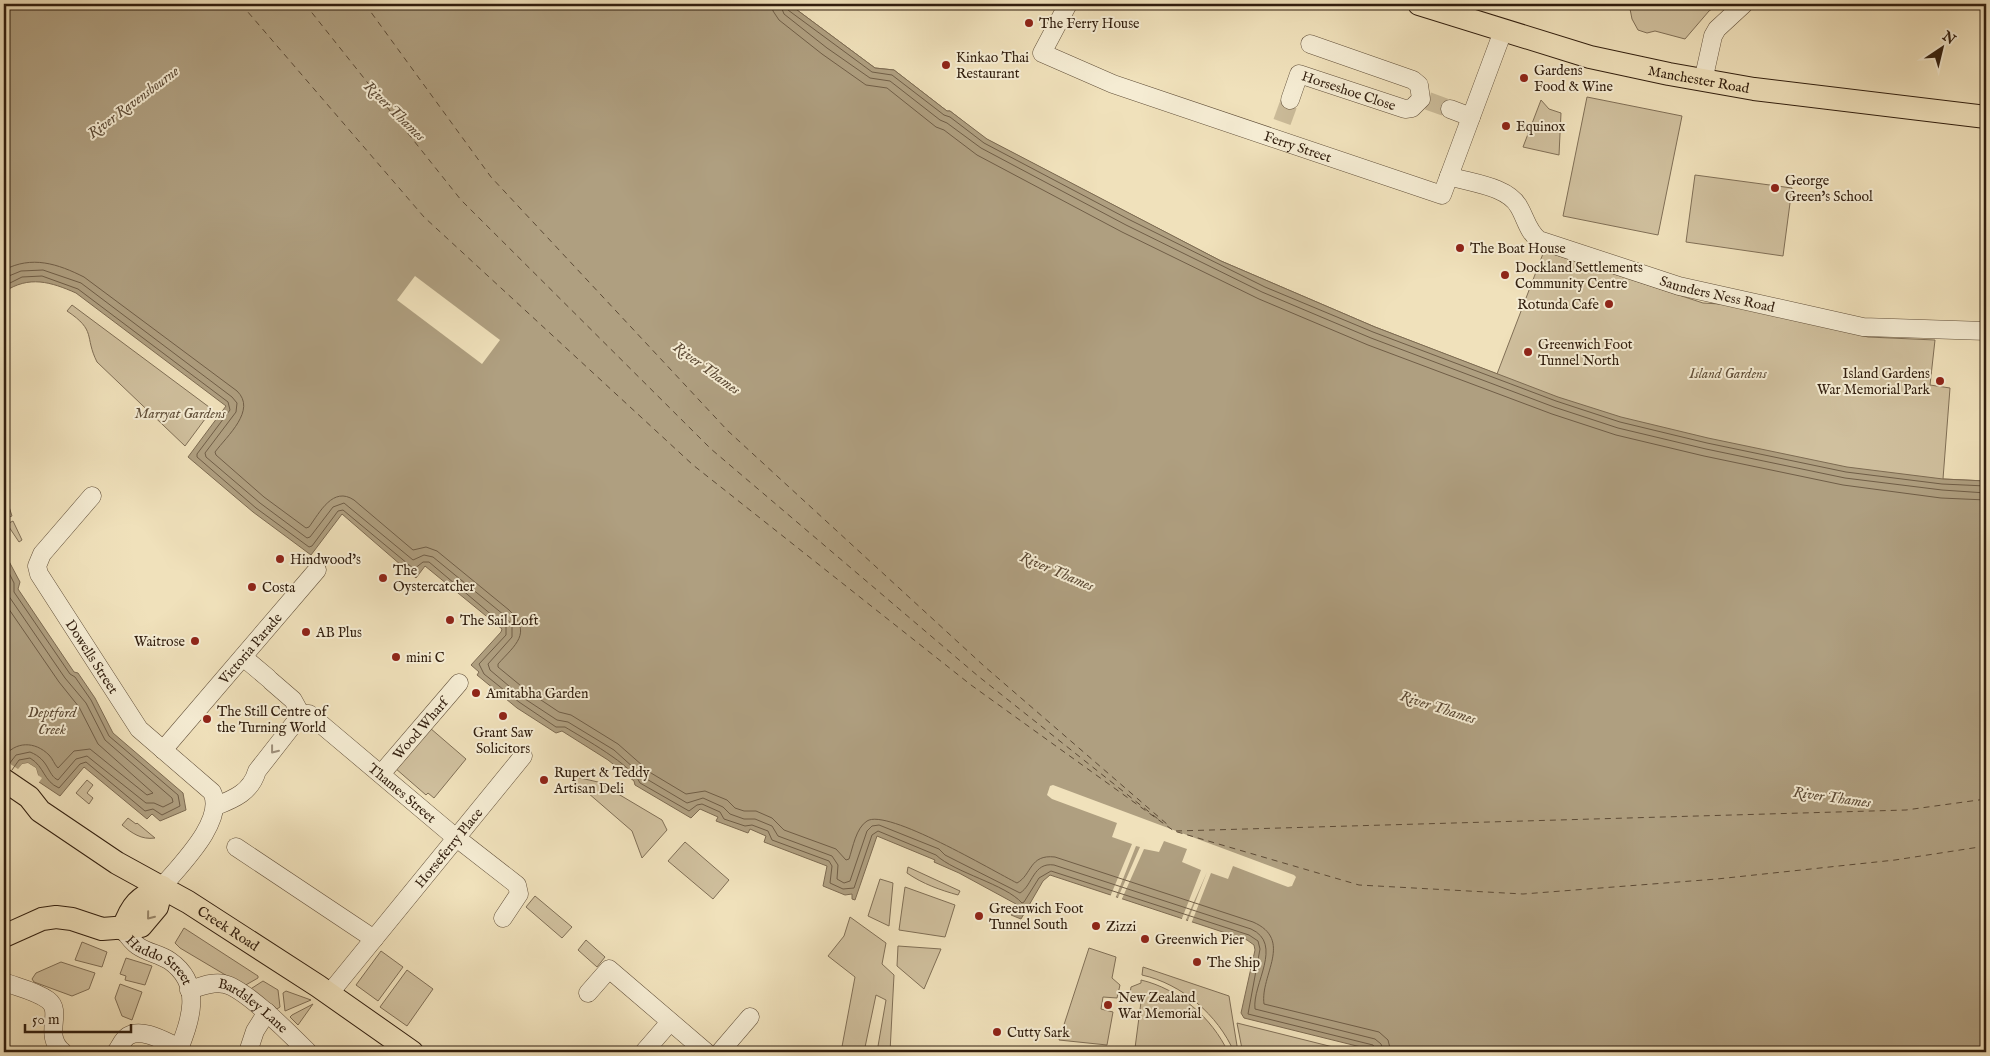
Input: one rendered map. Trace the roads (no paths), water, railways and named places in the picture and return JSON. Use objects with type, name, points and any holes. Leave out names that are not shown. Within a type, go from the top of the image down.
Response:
[{"type":"main road","name":"Manchester Road","points":[[1423,4],[1503,31],[1590,57],[1703,81],[1986,117]]},
{"type":"main road","name":"Creek Road","points":[[4,780],[31,805],[128,871],[162,887],[329,994],[412,1052]]},
{"type":"main road","name":"Creek Road","points":[[4,795],[31,805]]},
{"type":"main road","points":[[4,936],[42,919],[56,917],[72,919],[102,930],[141,926],[156,907],[162,887]]},
{"type":"street","name":"Ferry Street","points":[[1068,4],[1042,53],[1113,84],[1279,130],[1442,195],[1503,31]]},
{"type":"street","points":[[1703,81],[1713,36],[1717,29],[1744,4]]},
{"type":"street","name":"Horseshoe Close","points":[[1290,100],[1299,74],[1405,109],[1412,108],[1425,100],[1419,86],[1413,80],[1310,44]]},
{"type":"street","points":[[1450,109],[1470,117]]},
{"type":"street","name":"Saunders Ness Road","points":[[1449,176],[1504,193],[1512,198],[1519,206],[1529,229],[1540,240],[1679,286],[1863,327],[1986,331]]},
{"type":"street","name":"Dowells Street","points":[[92,496],[42,554],[37,566],[39,574],[139,729],[212,792],[216,806]]},
{"type":"street","name":"Victoria Parade","points":[[163,750],[317,570]]},
{"type":"street","name":"Thames Street","points":[[243,657],[293,700],[302,712],[313,716],[517,885],[519,894],[503,918]]},
{"type":"street","name":"Wood Wharf","points":[[381,774],[459,683]]},
{"type":"street","points":[[162,887],[202,837],[216,806],[234,800],[246,790],[302,712]]},
{"type":"street","name":"Horseferry Place","points":[[329,994],[523,756]]},
{"type":"street","points":[[236,847],[374,939]]},
{"type":"street","name":"Haddo Street","points":[[123,929],[138,947],[171,962],[179,970],[189,990],[193,1011],[179,1050]]},
{"type":"street","points":[[588,993],[608,968],[706,1052]]},
{"type":"street","points":[[4,982],[50,1001],[54,1008],[52,1035],[55,1045],[63,1052]]},
{"type":"street","name":"Bardsley Lane","points":[[189,990],[223,984],[267,1012],[308,1052]]},
{"type":"street","points":[[248,1052],[255,1031],[267,1012]]},
{"type":"street","points":[[720,1052],[750,1017]]},
{"type":"street","points":[[644,1052],[670,1022]]},
{"type":"street","points":[[116,1052],[128,1035],[137,1033],[179,1050]]},
{"type":"water","points":[[4,4],[789,4],[875,68],[894,70],[987,139],[1221,261],[1375,327],[1558,397],[1621,417],[1708,438],[1847,467],[1943,479],[1986,481],[1986,1052],[1381,1052],[1244,1018],[1241,1013],[1255,950],[1254,945],[1247,940],[1050,875],[1043,881],[1021,919],[1011,915],[1016,904],[959,873],[934,862],[935,860],[877,836],[855,900],[852,899],[852,894],[845,895],[823,886],[827,866],[764,842],[766,836],[750,829],[748,833],[716,821],[718,817],[700,809],[691,818],[635,785],[634,781],[608,760],[562,731],[556,733],[517,708],[477,675],[479,672],[471,665],[502,629],[425,566],[416,578],[342,514],[311,555],[253,512],[188,457],[226,406],[76,293],[49,283],[40,282],[22,283],[4,292]]},
{"type":"water","name":"Deptford Creek","points":[[4,552],[20,582],[18,589],[74,672],[78,673],[95,698],[113,733],[183,793],[186,810],[160,821],[152,814],[147,819],[84,767],[60,796],[39,782],[41,778],[36,768],[28,763],[22,764],[4,792]]},
{"type":"tunnel","points":[[1282,122],[1290,100]]},
{"type":"tunnel","points":[[1428,101],[1450,109]]},
{"type":"place","name":"The Ferry House","points":[[1029,23]]},
{"type":"place","name":"Kinkao Thai Restaurant","points":[[946,65]]},
{"type":"place","name":"Gardens Food & Wine","points":[[1524,78]]},
{"type":"place","name":"Equinox","points":[[1506,126]]},
{"type":"place","name":"George Green's School","points":[[1775,188]]},
{"type":"place","name":"The Boat House","points":[[1460,248]]},
{"type":"place","name":"Dockland Settlements Community Centre","points":[[1505,275]]},
{"type":"place","name":"Rotunda Cafe","points":[[1609,304]]},
{"type":"place","name":"Greenwich Foot Tunnel North","points":[[1528,352]]},
{"type":"place","name":"Island Gardens War Memorial Park","points":[[1940,381]]},
{"type":"place","name":"Hindwood's","points":[[280,559]]},
{"type":"place","name":"The Oystercatcher","points":[[383,578]]},
{"type":"place","name":"Costa","points":[[252,587]]},
{"type":"place","name":"The Sail Loft","points":[[450,620]]},
{"type":"place","name":"AB Plus","points":[[306,632]]},
{"type":"place","name":"Waitrose","points":[[195,641]]},
{"type":"place","name":"mini C","points":[[396,657]]},
{"type":"place","name":"Amitabha Garden","points":[[476,693]]},
{"type":"place","name":"Grant Saw Solicitors","points":[[503,716]]},
{"type":"place","name":"The Still Centre of the Turning World","points":[[207,719]]},
{"type":"place","name":"Rupert & Teddy Artisan Deli","points":[[544,780]]},
{"type":"place","name":"Greenwich Foot Tunnel South","points":[[979,916]]},
{"type":"place","name":"Zizzi","points":[[1096,926]]},
{"type":"place","name":"Greenwich Pier","points":[[1145,939]]},
{"type":"place","name":"The Ship","points":[[1197,962]]},
{"type":"place","name":"New Zealand War Memorial","points":[[1108,1005]]},
{"type":"place","name":"Cutty Sark","points":[[997,1032]]},
{"type":"water label","name":"River Ravensbourne","points":[[133,102]]},
{"type":"water label","name":"River Thames","points":[[395,111]]},
{"type":"water label","name":"River Thames","points":[[707,368]]},
{"type":"water label","name":"River Thames","points":[[1057,571]]},
{"type":"water label","name":"River Thames","points":[[1438,707]]},
{"type":"water label","name":"River Thames","points":[[1832,797]]},
{"type":"park label","name":"Island Gardens","points":[[1728,373]]},
{"type":"park label","name":"Marryat Gardens","points":[[180,413]]}]
